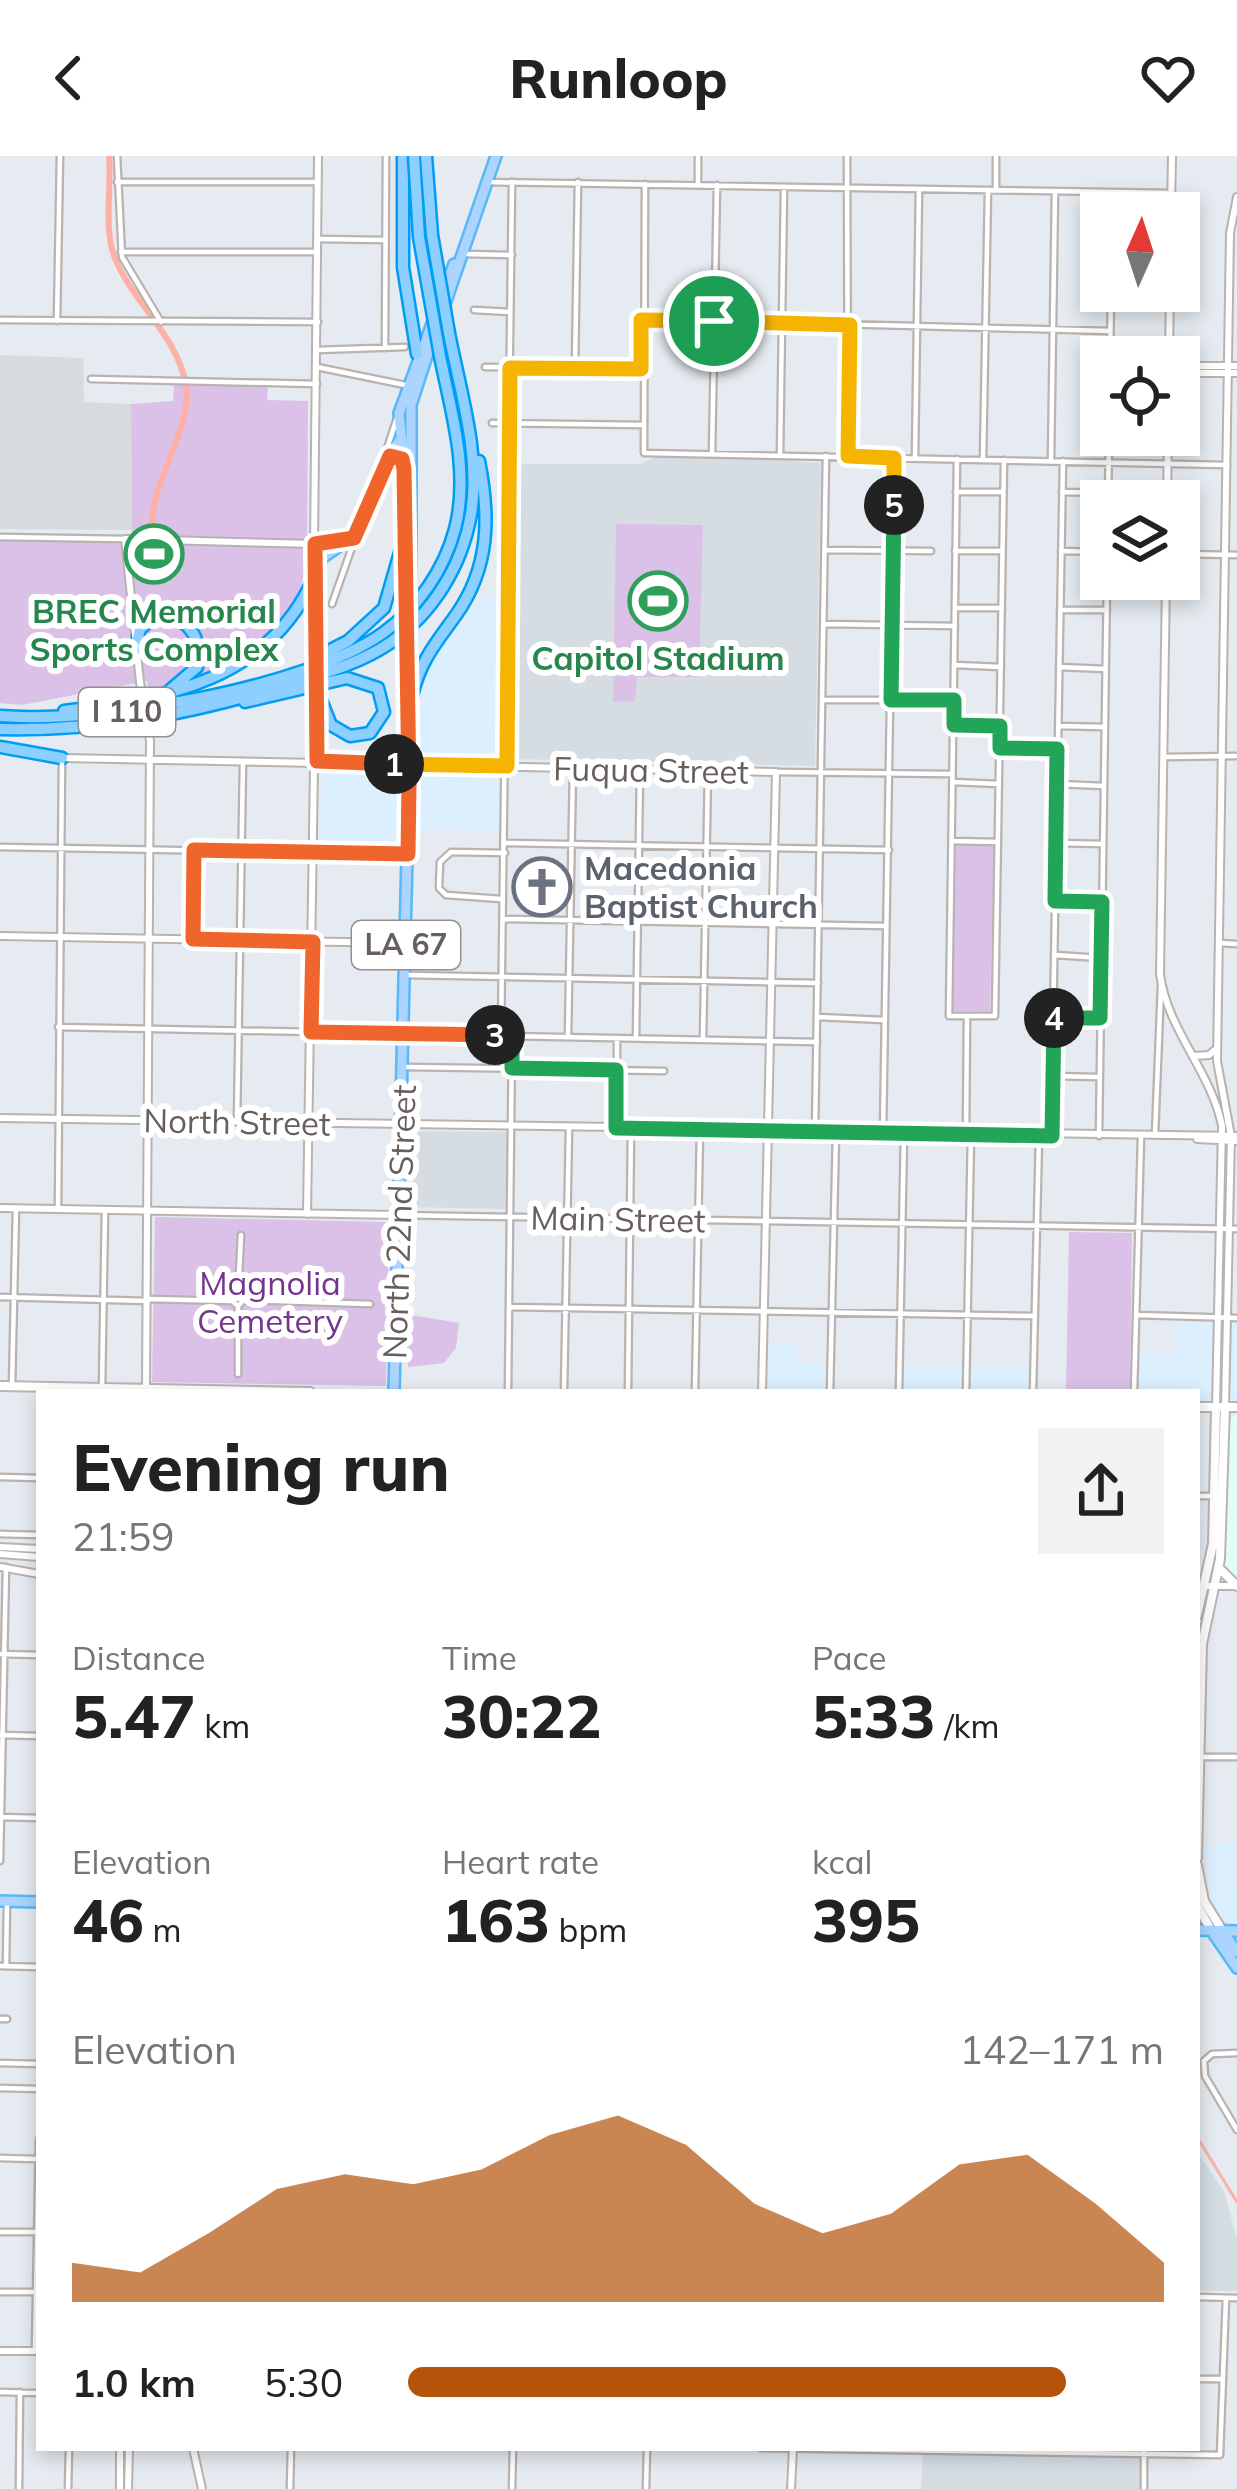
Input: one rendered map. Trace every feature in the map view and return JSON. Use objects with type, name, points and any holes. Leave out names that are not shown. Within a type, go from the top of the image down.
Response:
[{"type":"highway","points":[[403,156],[403,274],[417,328],[411,351]]},
{"type":"highway","name":"I 110","points":[[0,716],[129,712],[252,682],[361,646],[401,618],[434,578],[454,532],[461,488],[417,222],[413,156]]},
{"type":"highway","name":"I 110","points":[[0,729],[109,726],[224,704],[366,657],[398,636],[430,605],[461,552],[472,511],[473,464],[432,235],[426,156]]},
{"type":"highway","points":[[412,696],[422,660],[467,598],[485,547],[485,493],[459,385]]},
{"type":"highway","points":[[252,682],[329,652],[372,622],[393,592],[405,536]]},
{"type":"highway","points":[[0,716],[194,688],[242,665],[295,614],[315,569]]},
{"type":"highway","points":[[135,651],[142,626],[156,616]]},
{"type":"highway","points":[[130,619],[176,618],[191,629],[199,645],[198,663],[180,686],[132,700]]},
{"type":"highway","points":[[224,704],[355,677],[378,688],[384,714],[370,733],[347,736],[331,725],[318,702]]},
{"type":"highway","points":[[0,746],[62,758]]},
{"type":"main road","name":"LA 67","points":[[410,424],[415,387],[496,156]]},
{"type":"main road","name":"LA 67","points":[[400,413],[411,351],[460,254]]},
{"type":"main road","name":"North 22nd Street","points":[[400,413],[408,583]]},
{"type":"main road","points":[[386,458],[410,424]]},
{"type":"main road","name":"North 22nd Street","points":[[410,424],[410,764]]},
{"type":"main road","points":[[386,458],[404,461]]},
{"type":"main road","points":[[315,569],[338,547]]},
{"type":"main road","name":"North 22nd Street","points":[[394,1389],[412,696],[409,654]]},
{"type":"main road","points":[[0,1386],[124,1389]]},
{"type":"main road","points":[[1200,1407],[1237,1407]]},
{"type":"main road","points":[[1205,1586],[1219,1568],[1221,1407]]},
{"type":"main road","points":[[1200,1700],[1205,1586],[1218,1496]]},
{"type":"main road","points":[[1219,1568],[1237,1586]]},
{"type":"main road","points":[[1200,1878],[1216,1930],[1237,1968]]},
{"type":"main road","points":[[3,1902],[36,1902]]},
{"type":"main road","points":[[1200,1909],[1237,1952]]},
{"type":"main road","points":[[1200,1930],[1237,1930]]},
{"type":"street","points":[[57,321],[60,156]]},
{"type":"street","points":[[117,156],[121,252],[159,322]]},
{"type":"street","points":[[308,1214],[318,702],[318,156]]},
{"type":"street","points":[[385,347],[386,156]]},
{"type":"street","points":[[698,156],[698,184]]},
{"type":"street","points":[[847,156],[848,456]]},
{"type":"street","points":[[983,460],[985,328],[996,156]]},
{"type":"street","points":[[1172,156],[1172,192]]},
{"type":"street","points":[[117,182],[318,182]]},
{"type":"street","points":[[486,182],[1084,192]]},
{"type":"street","points":[[501,1036],[512,182]]},
{"type":"street","points":[[575,368],[578,182]]},
{"type":"street","points":[[645,184],[644,453],[1226,465]]},
{"type":"street","points":[[712,454],[717,185]]},
{"type":"street","points":[[779,456],[784,188]]},
{"type":"street","points":[[915,458],[919,189]]},
{"type":"street","points":[[1051,461],[1055,191]]},
{"type":"street","points":[[1221,1407],[1230,1139],[1217,1083],[1217,1047],[1231,226],[1237,197]]},
{"type":"street","points":[[318,238],[386,240]]},
{"type":"street","points":[[121,252],[318,252]]},
{"type":"street","points":[[460,254],[512,255]]},
{"type":"street","points":[[474,310],[511,312]]},
{"type":"street","points":[[1110,312],[1110,336]]},
{"type":"street","points":[[0,320],[318,322]]},
{"type":"street","points":[[641,320],[1110,331]]},
{"type":"street","points":[[317,350],[385,347],[411,351]]},
{"type":"street","points":[[317,367],[406,386]]},
{"type":"street","points":[[485,367],[641,369]]},
{"type":"street","points":[[1200,370],[1232,369]]},
{"type":"street","points":[[91,379],[316,384]]},
{"type":"street","points":[[332,604],[400,413]]},
{"type":"street","points":[[492,423],[645,425]]},
{"type":"street","points":[[815,1132],[826,456]]},
{"type":"street","points":[[1108,480],[1109,456]]},
{"type":"street","points":[[1168,456],[1168,480]]},
{"type":"street","points":[[883,1133],[894,458]]},
{"type":"street","points":[[957,459],[949,1016],[995,1016],[1004,460]]},
{"type":"street","points":[[1052,1136],[1063,461]]},
{"type":"street","points":[[956,492],[1003,492]]},
{"type":"street","points":[[1062,492],[1080,494]]},
{"type":"street","points":[[0,537],[315,544],[349,542],[359,530]]},
{"type":"street","points":[[125,539],[130,619],[153,759],[146,1389]]},
{"type":"street","points":[[315,544],[354,543]]},
{"type":"street","points":[[826,550],[931,551]]},
{"type":"street","points":[[956,551],[1002,551]]},
{"type":"street","points":[[1061,551],[1080,551]]},
{"type":"street","points":[[1200,554],[1237,555]]},
{"type":"street","points":[[1099,1136],[1107,600]]},
{"type":"street","points":[[1154,1137],[1161,986],[1166,600]]},
{"type":"street","points":[[955,608],[1002,608]]},
{"type":"street","points":[[1060,610],[1107,610]]},
{"type":"street","points":[[824,624],[955,626]]},
{"type":"street","points":[[955,665],[1001,668]]},
{"type":"street","points":[[1059,668],[1106,669]]},
{"type":"street","points":[[1223,693],[1237,693]]},
{"type":"street","points":[[822,700],[954,700]]},
{"type":"street","points":[[954,725],[1000,726]]},
{"type":"street","points":[[1058,726],[1105,727]]},
{"type":"street","points":[[1000,748],[1057,749]]},
{"type":"street","points":[[1163,757],[1237,756]]},
{"type":"street","points":[[58,1209],[62,758]]},
{"type":"street","name":"Fuqua Street","points":[[62,758],[952,774]]},
{"type":"street","points":[[237,1122],[244,760]]},
{"type":"street","points":[[568,1036],[573,768]]},
{"type":"street","points":[[635,1037],[640,770]]},
{"type":"street","points":[[704,1039],[708,771]]},
{"type":"street","points":[[762,1389],[776,772]]},
{"type":"street","points":[[952,782],[999,784]]},
{"type":"street","points":[[1057,784],[1104,786]]},
{"type":"street","points":[[952,841],[998,842]]},
{"type":"street","points":[[506,843],[889,850]]},
{"type":"street","points":[[1056,843],[1102,844]]},
{"type":"street","points":[[0,847],[408,854]]},
{"type":"street","points":[[193,939],[194,850]]},
{"type":"street","points":[[504,899],[443,894],[440,875],[445,854],[505,853]]},
{"type":"street","points":[[1055,901],[1102,902]]},
{"type":"street","points":[[503,919],[886,926]]},
{"type":"street","points":[[0,936],[406,943]]},
{"type":"street","points":[[1219,943],[1237,944]]},
{"type":"street","points":[[1055,955],[1101,958]]},
{"type":"street","points":[[406,975],[818,982]]},
{"type":"street","points":[[1161,986],[1230,1139]]},
{"type":"street","points":[[966,1389],[967,1016]]},
{"type":"street","points":[[818,1017],[884,1020]]},
{"type":"street","points":[[1054,1018],[1100,1018]]},
{"type":"street","points":[[58,1027],[817,1042]]},
{"type":"street","points":[[508,1389],[512,1036]]},
{"type":"street","points":[[616,1128],[617,1037]]},
{"type":"street","points":[[1193,1056],[1206,1057],[1217,1047]]},
{"type":"street","points":[[403,1067],[664,1071]]},
{"type":"street","points":[[1052,1076],[1098,1077]]},
{"type":"street","name":"North Street","points":[[0,1118],[1230,1139]]},
{"type":"street","points":[[1209,1136],[1221,1120]]},
{"type":"street","points":[[564,1389],[569,1128]]},
{"type":"street","points":[[628,1389],[631,1129]]},
{"type":"street","points":[[695,1389],[700,1130]]},
{"type":"street","points":[[830,1389],[836,1133]]},
{"type":"street","points":[[899,1389],[904,1134]]},
{"type":"street","points":[[1033,1389],[1039,1136]]},
{"type":"street","points":[[1134,1389],[1141,1137]]},
{"type":"street","name":"North Street","points":[[1194,1138],[1230,1139]]},
{"type":"street","name":"Main Street","points":[[0,1208],[1228,1229]]},
{"type":"street","points":[[12,1386],[16,1208]]},
{"type":"street","points":[[102,1388],[105,1210]]},
{"type":"street","points":[[238,1374],[241,1235]]},
{"type":"street","points":[[0,1297],[370,1304]]},
{"type":"street","points":[[509,1307],[1035,1316]]},
{"type":"street","points":[[1136,1315],[1237,1318]]},
{"type":"street","points":[[0,1478],[36,1478]]},
{"type":"street","points":[[1200,1496],[1237,1496]]},
{"type":"street","points":[[0,1534],[36,1535]]},
{"type":"street","points":[[0,1550],[36,1553]]},
{"type":"street","points":[[0,1862],[3,1567],[36,1573]]},
{"type":"street","points":[[1205,1586],[1237,1586]]},
{"type":"street","points":[[2,1654],[36,1655]]},
{"type":"street","points":[[1,1735],[36,1736]]},
{"type":"street","points":[[1200,1756],[1237,1757]]},
{"type":"street","points":[[1,1817],[36,1818]]},
{"type":"street","points":[[3,1902],[3,1966],[36,1967]]},
{"type":"street","points":[[1200,2051],[1237,2053]]},
{"type":"street","points":[[1212,2054],[1202,2064],[1237,2130]]},
{"type":"street","points":[[0,2063],[36,2064]]},
{"type":"street","points":[[0,2088],[36,2089]]},
{"type":"street","points":[[0,2158],[36,2159]]},
{"type":"street","points":[[0,2232],[36,2232]]},
{"type":"street","points":[[36,2287],[36,2322]]},
{"type":"street","points":[[0,2292],[35,2292]]},
{"type":"street","points":[[1200,2297],[1237,2298]]},
{"type":"street","points":[[1019,2451],[1220,2455],[1226,2297]]},
{"type":"street","points":[[0,2351],[36,2351]]},
{"type":"street","points":[[1200,2379],[1222,2379]]},
{"type":"street","points":[[0,2392],[36,2392]]},
{"type":"street","points":[[19,2489],[20,2392]]},
{"type":"street","points":[[68,2451],[68,2489]]},
{"type":"street","points":[[124,2451],[124,2489]]},
{"type":"street","points":[[194,2451],[202,2489]]},
{"type":"street","points":[[290,2489],[291,2451]]},
{"type":"street","points":[[512,2489],[513,2451]]},
{"type":"street","points":[[646,2489],[647,2451]]},
{"type":"street","points":[[791,2489],[793,2451]]},
{"type":"street","points":[[1144,2452],[1144,2489]]},
{"type":"shaded area","points":[[0,355],[83,358],[84,402],[131,404],[132,530],[0,529]]},
{"type":"shaded area","points":[[664,453],[821,463],[815,766],[512,759],[512,464],[641,464]]},
{"type":"shaded area","points":[[484,595],[503,595],[499,758],[420,756],[423,668]]},
{"type":"shaded area","points":[[322,767],[400,769],[398,849],[320,846]]},
{"type":"shaded area","points":[[419,777],[502,779],[501,831],[417,829]]},
{"type":"shaded area","points":[[406,1131],[508,1132],[505,1209],[404,1207]]},
{"type":"shaded area","points":[[1177,1319],[1237,1320],[1237,1400],[1200,1399],[1200,1389],[1137,1389],[1138,1353],[1176,1353]]},
{"type":"shaded area","points":[[768,1344],[797,1345],[797,1364],[828,1364],[827,1389],[767,1389]]},
{"type":"shaded area","points":[[902,1365],[1032,1369],[1030,1389],[902,1389]]},
{"type":"shaded area","points":[[1237,1414],[1237,1580],[1228,1578],[1224,1565],[1227,1420]]},
{"type":"shaded area","points":[[1205,1843],[1235,1844],[1237,1924],[1221,1919],[1210,1901]]},
{"type":"shaded area","points":[[1200,2156],[1224,2191],[1237,2240],[1237,2291],[1200,2291]]},
{"type":"shaded area","points":[[923,2452],[1144,2456],[1144,2489],[921,2489]]},
{"type":"green space","name":"BREC Memorial Sports Complex","points":[[174,384],[268,386],[267,400],[308,401],[307,566],[295,605],[262,642],[215,677],[149,692],[147,681],[22,705],[0,703],[0,539],[132,542],[131,404],[173,401]]},
{"type":"green space","name":"Capitol Stadium","points":[[616,524],[703,525],[699,677],[637,677],[635,701],[613,702]]},
{"type":"green space","points":[[956,845],[994,846],[990,1012],[953,1011]]},
{"type":"green space","name":"Magnolia Cemetery","points":[[155,1217],[389,1222],[386,1386],[152,1382]]},
{"type":"green space","points":[[1069,1232],[1132,1233],[1130,1389],[1066,1389]]},
{"type":"green space","points":[[411,1315],[459,1323],[456,1348],[444,1363],[408,1367],[406,1321]]},
{"type":"waterway","points":[[109,156],[111,247],[132,290],[175,352],[186,387],[183,421],[157,493],[152,531]]},
{"type":"waterway","points":[[1200,2142],[1237,2202]]},
{"type":"place","name":"BREC Memorial Sports Complex","points":[[154,554]]},
{"type":"place","name":"Capitol Stadium","points":[[658,601]]},
{"type":"place","name":"Macedonia Baptist Church","points":[[542,887]]},
{"type":"route","points":[[714,321],[641,320],[641,369],[510,368],[507,766],[410,764],[400,764],[364,763],[326,763],[317,761],[315,544],[354,538],[387,457],[404,461],[410,764],[408,854],[194,850],[193,939],[313,942],[311,1032],[512,1036],[512,1068],[616,1070],[616,1128],[1052,1136],[1054,1018],[1100,1018],[1102,902],[1055,901],[1057,749],[1000,748],[1000,726],[954,725],[954,700],[891,700],[894,458],[848,456],[850,325],[714,321]]}]
